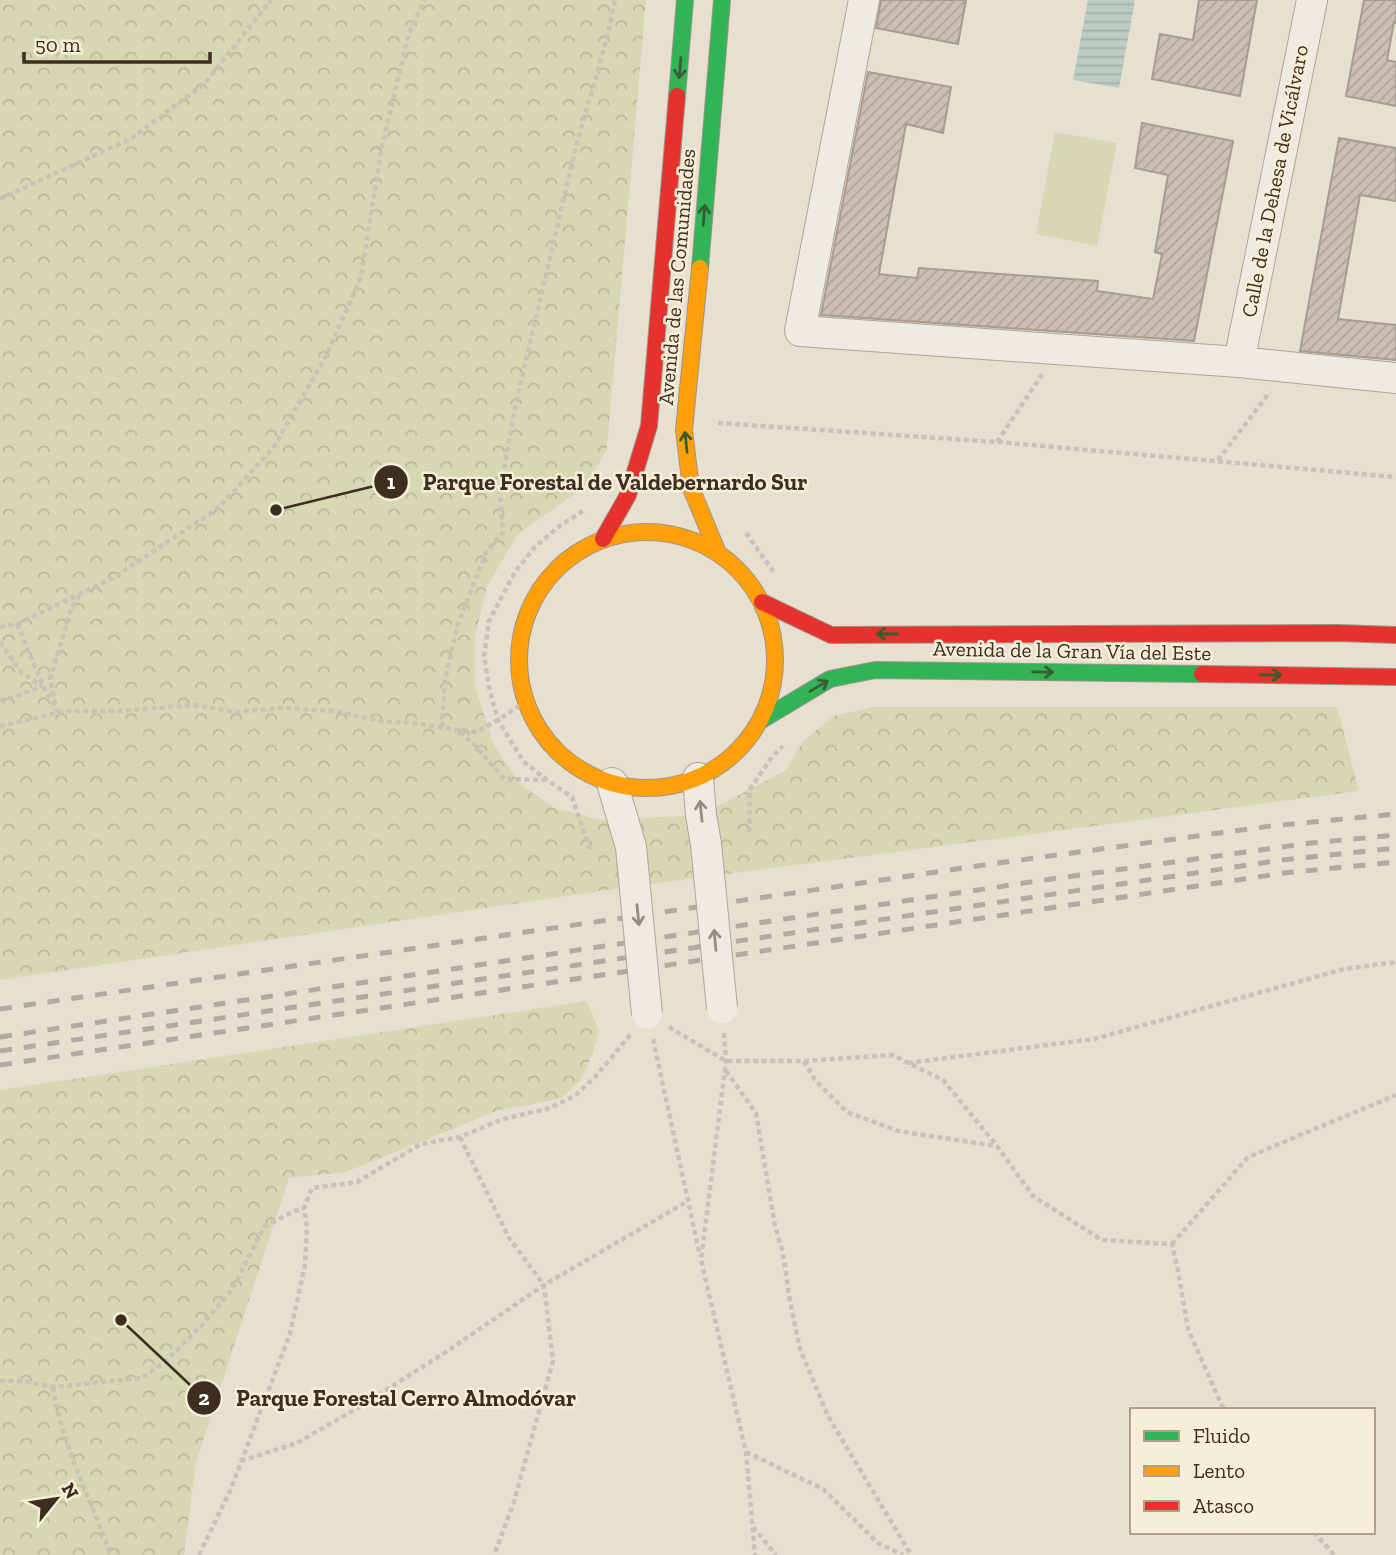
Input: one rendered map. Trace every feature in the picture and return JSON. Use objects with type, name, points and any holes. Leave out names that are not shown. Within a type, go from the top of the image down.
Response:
[{"type":"street","name":"Avenida de las Comunidades","points":[[603,539],[628,495],[649,426],[685,0]]},
{"type":"street","name":"Avenida de las Comunidades","points":[[718,553],[691,488],[684,430],[722,0]]},
{"type":"street","points":[[864,0],[800,331],[1239,362],[1396,377]]},
{"type":"street","name":"Calle de la Dehesa de Vicálvaro","points":[[1239,362],[1312,0]]},
{"type":"street","points":[[633,532],[663,532],[692,539],[718,553],[743,575],[762,602],[771,627],[775,655],[771,694],[760,721],[746,742],[728,760],[698,778],[656,788],[634,788],[612,783],[589,774],[568,761],[550,744],[536,724],[520,677],[519,652],[523,627],[531,604],[544,582],[561,564],[581,550],[603,539],[633,532]]},
{"type":"street","name":"Avenida de la Gran Vía del Este","points":[[762,602],[831,635],[1396,635]]},
{"type":"street","name":"Avenida de la Gran Vía del Este","points":[[760,721],[830,679],[876,670],[1396,677]]},
{"type":"street","points":[[698,778],[722,1008]]},
{"type":"street","points":[[612,783],[631,847],[647,1014]]},
{"type":"path","points":[[0,199],[132,138],[205,83],[271,0]]},
{"type":"path","points":[[0,626],[17,624],[113,578],[217,509],[274,447],[326,356],[361,276],[381,151],[408,37],[424,0]]},
{"type":"path","points":[[442,727],[445,680],[458,623],[487,551],[503,532],[500,492],[514,412],[576,146],[606,42],[615,0]]},
{"type":"path","points":[[996,442],[1060,349]]},
{"type":"path","points":[[1217,461],[1289,367]]},
{"type":"path","points":[[719,424],[996,442],[1396,477]]},
{"type":"path","points":[[587,508],[558,527],[535,547],[515,572],[489,621],[484,656],[498,720],[523,761],[572,797],[591,852]]},
{"type":"path","points":[[742,527],[781,582]]},
{"type":"path","points":[[57,713],[50,679],[72,607],[80,594]]},
{"type":"path","points":[[17,624],[57,713]]},
{"type":"path","points":[[0,642],[22,673],[43,686]]},
{"type":"path","points":[[0,700],[43,686]]},
{"type":"path","points":[[0,726],[57,713],[194,705],[233,712],[282,708],[334,711],[385,722],[415,723],[476,732],[526,701]]},
{"type":"path","points":[[458,730],[504,779],[547,780]]},
{"type":"path","points":[[749,832],[750,789],[772,757],[789,740]]},
{"type":"path","points":[[908,1063],[1094,1039],[1344,969],[1396,962]]},
{"type":"path","points":[[701,1261],[726,1060],[722,1008]]},
{"type":"path","points":[[647,1014],[726,1060],[804,1061],[892,1055],[943,1080],[997,1146],[1033,1196],[1102,1240],[1172,1244]]},
{"type":"path","points":[[199,1555],[230,1491],[290,1334],[305,1265],[307,1227],[304,1208],[312,1188],[357,1182],[421,1144],[460,1137],[503,1119],[547,1109],[575,1096],[595,1077],[647,1014]]},
{"type":"path","points":[[647,1014],[746,1452],[755,1555]]},
{"type":"path","points":[[804,1061],[815,1080],[847,1112],[898,1131],[997,1146]]},
{"type":"path","points":[[725,1070],[756,1113],[800,1349],[828,1416],[911,1555]]},
{"type":"path","points":[[1172,1244],[1248,1157],[1396,1095]]},
{"type":"path","points":[[460,1137],[509,1238],[544,1285],[553,1362],[514,1502],[494,1555]]},
{"type":"path","points":[[241,1461],[297,1443],[449,1350],[544,1285],[688,1201]]},
{"type":"path","points":[[0,1381],[23,1381],[53,1387],[142,1378],[176,1351],[232,1290],[264,1227],[304,1208]]},
{"type":"path","points":[[1172,1244],[1188,1329],[1224,1408]]},
{"type":"path","points":[[53,1387],[57,1413],[111,1555]]},
{"type":"path","points":[[746,1452],[823,1489],[878,1543],[903,1555]]},
{"type":"path","points":[[752,1527],[776,1555]]},
{"type":"path","points":[[1316,1534],[1334,1555]]},
{"type":"green space","points":[[0,0],[646,0],[607,448],[587,485],[518,534],[487,586],[475,638],[475,687],[494,745],[520,784],[554,808],[601,820],[701,815],[786,770],[803,741],[834,716],[873,707],[1337,707],[1359,791],[607,890],[0,980]]},
{"type":"green space","points":[[1055,132],[1117,143],[1097,246],[1036,234]]},
{"type":"green space","points":[[587,1001],[599,1031],[593,1053],[581,1080],[560,1099],[499,1110],[346,1172],[289,1178],[196,1462],[184,1555],[0,1555],[0,1090]]},
{"type":"shaded area","points":[[1088,0],[1135,0],[1119,88],[1073,80]]},
{"type":"building","points":[[881,0],[966,0],[958,44],[876,28]]},
{"type":"building","points":[[1199,0],[1257,0],[1240,96],[1152,79],[1160,34],[1193,40]]},
{"type":"building","points":[[1364,0],[1396,0],[1396,23],[1394,22],[1387,60],[1396,62],[1396,106],[1346,96]]},
{"type":"building","points":[[868,72],[951,87],[943,133],[906,124],[879,274],[917,278],[919,268],[1098,281],[1097,291],[1153,299],[1162,254],[1155,252],[1168,175],[1135,168],[1142,123],[1233,141],[1194,341],[821,315]]},
{"type":"building","points":[[1339,138],[1396,148],[1396,201],[1360,195],[1338,319],[1396,325],[1396,360],[1300,351]]},
{"type":"railway","points":[[0,1009],[998,863],[1271,826],[1396,814]]},
{"type":"railway","points":[[0,1037],[1044,880],[1311,843],[1396,835]]},
{"type":"railway","points":[[0,1051],[1282,860],[1396,848]]},
{"type":"railway","points":[[0,1065],[1284,873],[1396,862]]},
{"type":"traffic: fast","points":[[677,96],[685,0]]},
{"type":"traffic: fast","points":[[700,268],[722,0]]},
{"type":"traffic: fast","points":[[760,721],[830,679],[875,670],[1202,674]]},
{"type":"traffic: slow","points":[[700,268],[684,430],[691,488],[718,553]]},
{"type":"traffic: slow","points":[[647,532],[684,538],[707,547],[728,561],[746,579],[765,611],[775,660],[769,697],[760,720],[746,741],[728,759],[696,778],[647,788],[610,782],[587,773],[566,759],[548,741],[529,709],[519,660],[525,623],[534,600],[548,579],[566,561],[598,542],[647,532]]},
{"type":"traffic: jam","points":[[603,539],[628,495],[649,426],[677,96]]},
{"type":"traffic: jam","points":[[762,602],[831,635],[1396,635]]},
{"type":"traffic: jam","points":[[1202,674],[1396,677]]},
{"type":"place","name":"Parque Forestal de Valdebernardo Sur","points":[[276,510]]},
{"type":"place","name":"Parque Forestal Cerro Almodóvar","points":[[121,1320]]}]
